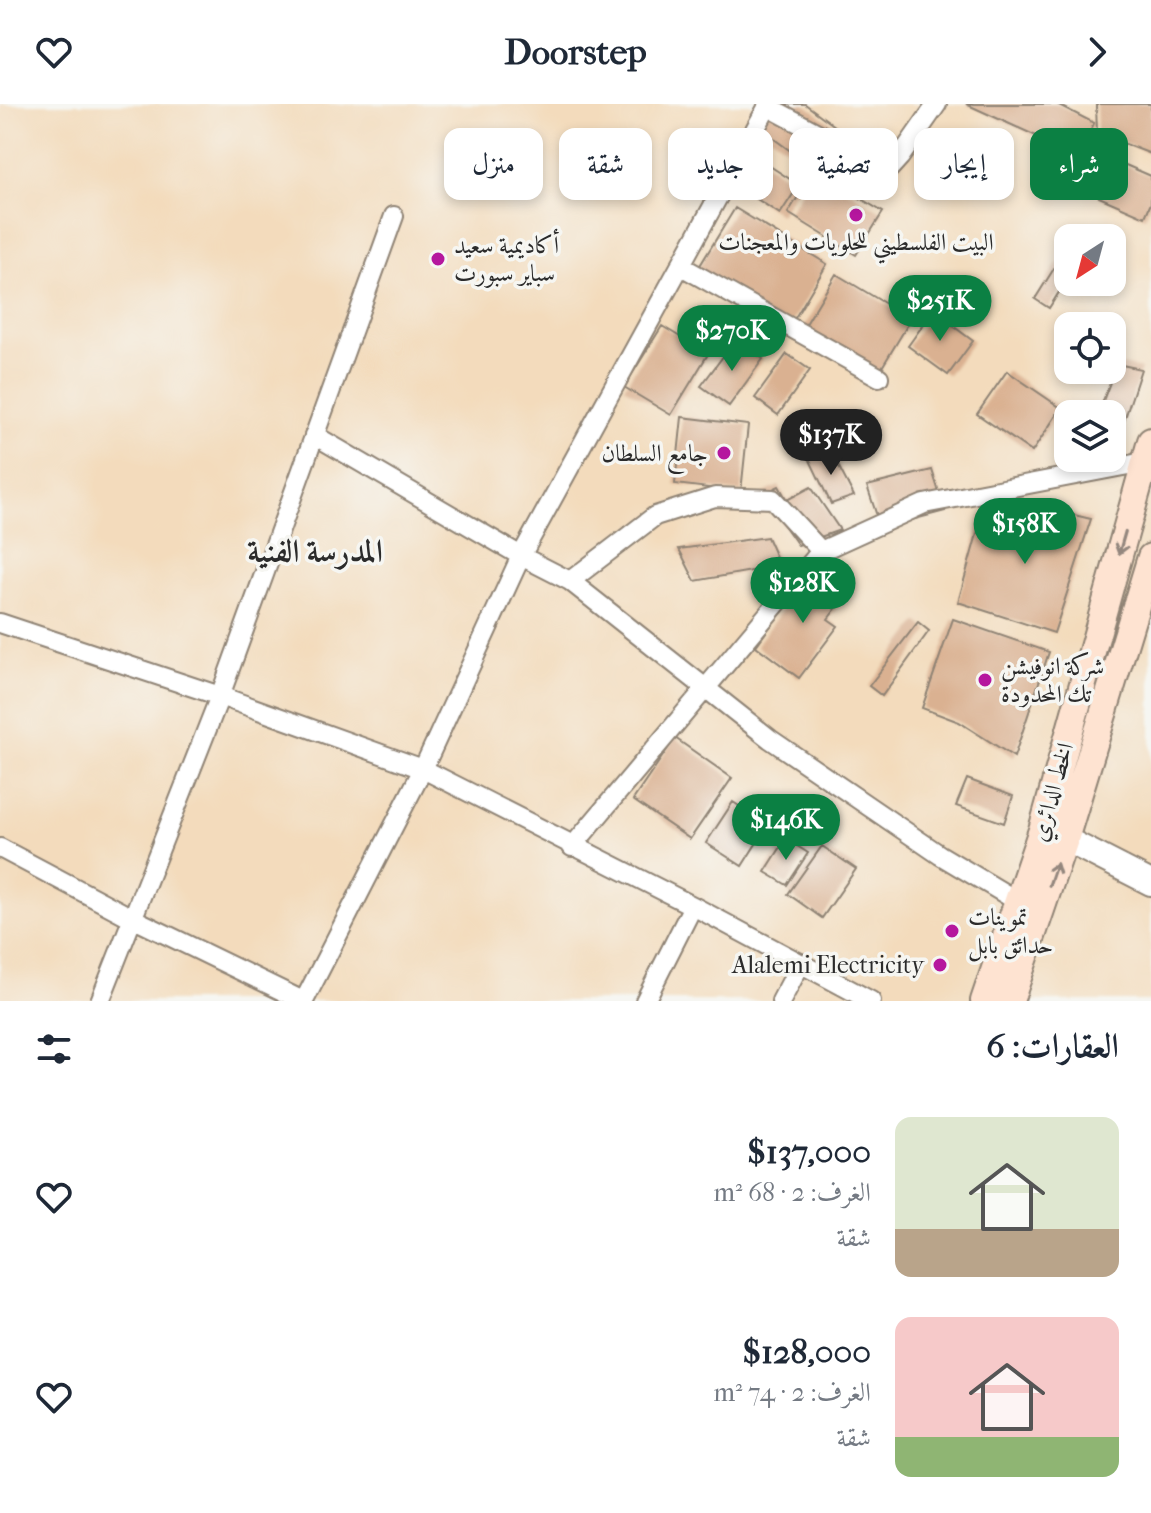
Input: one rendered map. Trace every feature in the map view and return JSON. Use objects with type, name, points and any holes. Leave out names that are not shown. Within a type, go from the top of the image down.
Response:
[{"type":"main road","name":"الخط الدائري","points":[[1010,1001],[1148,452]]},
{"type":"main road","name":"الخط الدائري","points":[[984,1001],[1017,901],[1054,834],[1151,557]]},
{"type":"street","points":[[0,848],[132,918],[304,1001],[423,769],[521,556],[768,105],[879,166],[890,168],[937,104]]},
{"type":"street","points":[[100,1001],[220,696],[394,216]]},
{"type":"street","points":[[681,266],[879,377]]},
{"type":"street","points":[[314,435],[521,556],[570,581],[770,739],[940,855],[1017,901]]},
{"type":"street","points":[[572,847],[821,551],[924,504],[1148,452]]},
{"type":"street","points":[[570,581],[655,516],[715,497],[773,499],[821,551]]},
{"type":"street","points":[[0,623],[220,696],[423,769],[693,906],[871,1001]]},
{"type":"street","points":[[1054,834],[1151,883]]},
{"type":"street","points":[[645,1001],[693,906]]},
{"type":"street","points":[[781,1001],[801,963]]},
{"type":"building","points":[[775,104],[805,104],[838,128],[789,128],[789,150],[773,138],[773,128],[758,127]]},
{"type":"building","points":[[966,104],[1057,104],[1094,123],[1092,128],[1030,128],[1030,133]]},
{"type":"building","points":[[1096,104],[1151,104],[1151,154],[1128,145],[1128,128],[1097,128]]},
{"type":"building","points":[[1128,166],[1151,176],[1151,203],[1145,217],[1106,200],[1128,200]]},
{"type":"building","points":[[773,168],[789,178],[789,200],[780,214],[758,200],[773,200]]},
{"type":"building","points":[[796,200],[863,200],[883,212],[856,255],[788,213]]},
{"type":"building","points":[[735,208],[827,264],[786,333],[693,277]]},
{"type":"building","points":[[1054,268],[1054,296],[1057,296],[1049,308],[1035,299]]},
{"type":"building","points":[[836,274],[911,319],[878,374],[803,329]]},
{"type":"building","points":[[933,311],[973,341],[948,375],[908,346]]},
{"type":"building","points":[[662,326],[708,354],[671,415],[624,387]]},
{"type":"building","points":[[736,339],[763,359],[729,406],[701,386]]},
{"type":"building","points":[[787,354],[810,370],[778,415],[755,398]]},
{"type":"building","points":[[1126,366],[1141,369],[1126,415],[1126,400],[1103,400],[1109,384],[1126,384]]},
{"type":"building","points":[[1007,371],[1054,403],[1054,419],[1032,452],[977,414]]},
{"type":"building","points":[[682,417],[748,425],[741,492],[675,484]]},
{"type":"building","points":[[830,450],[854,496],[831,504],[808,456]]},
{"type":"building","points":[[932,470],[945,511],[881,528],[867,486]]},
{"type":"building","points":[[779,486],[787,500],[811,487],[840,530],[798,545],[762,494]]},
{"type":"building","points":[[1053,510],[1091,519],[1054,633],[958,602],[982,516]]},
{"type":"building","points":[[767,537],[780,566],[695,581],[679,549]]},
{"type":"building","points":[[811,570],[845,597],[828,619],[838,626],[799,678],[756,646]]},
{"type":"building","name":"شركة انوفيشن تك المحدودة","points":[[953,619],[1049,652],[1014,757],[959,722],[922,708]]},
{"type":"building","points":[[918,622],[929,631],[882,696],[869,686]]},
{"type":"building","points":[[675,738],[732,778],[690,839],[633,800]]},
{"type":"building","points":[[967,779],[1013,796],[1004,823],[956,806]]},
{"type":"building","points":[[733,802],[768,825],[742,866],[706,843]]},
{"type":"building","points":[[799,807],[819,820],[805,845],[785,832]]},
{"type":"building","points":[[786,839],[808,853],[787,885],[765,872]]},
{"type":"building","points":[[822,846],[856,869],[822,918],[788,894]]},
{"type":"place","name":"البيت الفلسطيني للحلويات والمعجنات","points":[[856,215]]},
{"type":"place","name":"أكاديمية سعيد سباير سبورت","points":[[438,259]]},
{"type":"place","name":"جامع السلطان","points":[[724,453]]},
{"type":"place","name":"شركة انوفيشن تك المحدودة","points":[[985,680]]},
{"type":"place","name":"تموينات حدائق بابل","points":[[952,931]]},
{"type":"place","name":"Alalemi Electricity","points":[[940,965]]},
{"type":"district","name":"المدرسة الفنية","points":[[315,551]]}]
